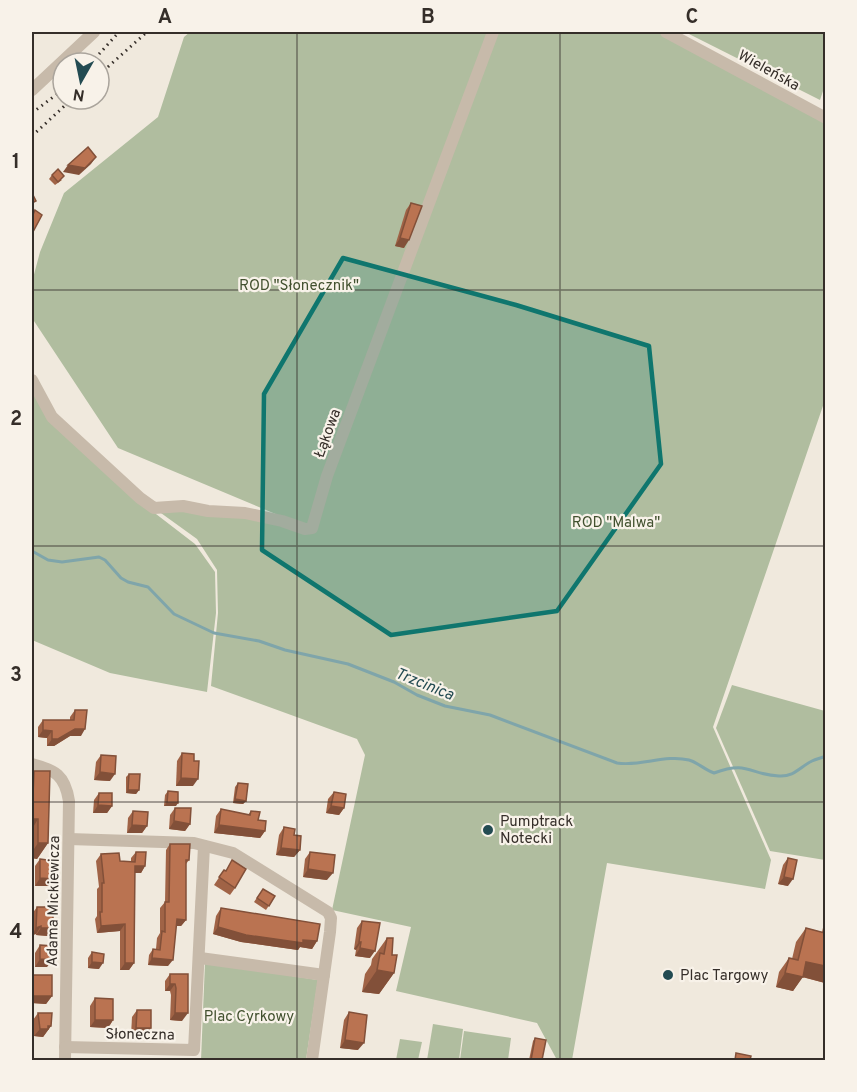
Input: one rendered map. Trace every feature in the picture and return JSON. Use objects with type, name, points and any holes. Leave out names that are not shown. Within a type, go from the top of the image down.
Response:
[{"type":"street","points":[[32,90],[94,32]]},
{"type":"street","name":"Łąkowa","points":[[32,380],[52,417],[140,498],[154,508],[183,506],[208,511],[245,513],[312,528],[327,476],[493,32]]},
{"type":"street","name":"Wieleńska","points":[[666,32],[825,118]]},
{"type":"street","name":"Adama Mickiewicza","points":[[32,764],[48,768],[59,775],[67,788],[69,839],[65,1060]]},
{"type":"street","points":[[69,839],[194,843],[233,853],[328,912],[331,918],[312,1060]]},
{"type":"street","name":"Słoneczna","points":[[65,1047],[194,1050],[204,846]]},
{"type":"street","points":[[200,958],[324,975]]},
{"type":"highlighted area","points":[[343,258],[516,305],[649,346],[661,464],[557,611],[391,635],[262,550],[264,394]]},
{"type":"green space","points":[[190,32],[658,32],[825,118],[825,400],[713,727],[771,860],[765,889],[607,863],[572,1060],[557,1060],[537,1023],[396,991],[411,927],[332,910],[365,755],[357,739],[211,686],[218,613],[217,570],[197,539],[154,508],[183,506],[309,528],[118,448],[32,318],[32,282],[40,252],[64,193],[158,117],[184,37]]},
{"type":"green space","points":[[685,32],[825,32],[825,85],[820,100]]},
{"type":"green space","points":[[32,389],[143,504],[195,544],[215,572],[216,613],[207,692],[110,673],[32,640]]},
{"type":"green space","points":[[732,685],[825,711],[825,860],[770,851],[716,728]]},
{"type":"green space","name":"Plac Cyrkowy","points":[[205,963],[318,980],[306,1060],[201,1060]]},
{"type":"green space","points":[[433,1024],[463,1029],[459,1060],[427,1060]]},
{"type":"green space","points":[[464,1031],[511,1038],[508,1060],[460,1060]]},
{"type":"green space","points":[[400,1039],[422,1042],[418,1060],[396,1060]]},
{"type":"building","points":[[88,147],[96,157],[85,168],[68,165]]},
{"type":"building","points":[[58,169],[64,176],[58,182],[52,175]]},
{"type":"building","points":[[411,203],[422,206],[409,240],[400,238]]},
{"type":"building","points":[[35,210],[42,215],[34,230],[32,217]]},
{"type":"building","points":[[75,710],[87,710],[85,729],[75,729],[58,739],[52,739],[52,731],[43,730],[43,720],[74,720]]},
{"type":"building","points":[[182,753],[194,754],[194,761],[199,761],[198,779],[181,778]]},
{"type":"building","points":[[101,755],[116,756],[115,774],[100,772]]},
{"type":"building","points":[[34,771],[50,771],[48,843],[38,843],[38,819],[32,819]]},
{"type":"building","points":[[129,774],[140,774],[139,790],[128,790]]},
{"type":"building","points":[[238,783],[248,784],[246,801],[235,799]]},
{"type":"building","points":[[168,791],[178,792],[178,803],[167,803]]},
{"type":"building","points":[[334,792],[346,794],[344,808],[331,806]]},
{"type":"building","points":[[99,793],[112,793],[112,806],[98,805]]},
{"type":"building","points":[[175,808],[191,808],[190,824],[174,821]]},
{"type":"building","points":[[221,809],[250,815],[251,811],[260,812],[258,820],[266,821],[265,831],[219,825]]},
{"type":"building","points":[[133,811],[148,812],[147,826],[132,825]]},
{"type":"building","points":[[284,827],[295,829],[294,835],[301,836],[300,850],[281,848]]},
{"type":"building","points":[[170,844],[190,844],[189,860],[186,860],[186,920],[177,919],[173,960],[152,958],[153,949],[160,950],[162,931],[165,932],[165,902],[169,902]]},
{"type":"building","points":[[136,852],[146,852],[145,866],[135,866],[134,963],[125,963],[125,924],[101,926],[102,883],[104,883],[101,854],[119,853],[120,861],[135,862]]},
{"type":"building","points":[[310,852],[335,855],[333,873],[308,869]]},
{"type":"building","points":[[788,858],[797,860],[793,879],[784,877]]},
{"type":"building","points":[[40,859],[54,861],[54,879],[40,878]]},
{"type":"building","points":[[232,860],[246,869],[235,888],[219,877],[224,870],[226,871]]},
{"type":"building","points":[[263,889],[275,896],[269,906],[257,898]]},
{"type":"building","points":[[37,907],[53,907],[53,928],[41,928],[41,926],[36,928]]},
{"type":"building","points":[[221,908],[320,924],[317,941],[303,940],[303,943],[246,935],[218,927]]},
{"type":"building","points":[[362,921],[380,923],[375,951],[360,948]]},
{"type":"building","points":[[806,928],[825,933],[825,966],[806,962],[803,977],[785,973],[789,958],[798,960]]},
{"type":"building","points":[[387,938],[393,938],[392,955],[397,955],[394,973],[377,970],[380,953],[384,954]]},
{"type":"building","points":[[40,945],[53,946],[53,960],[40,959]]},
{"type":"building","points":[[92,952],[104,954],[103,963],[92,962]]},
{"type":"building","points":[[170,974],[188,974],[188,1013],[175,1013],[176,988],[175,984],[170,984]]},
{"type":"building","points":[[33,975],[52,975],[52,996],[33,996]]},
{"type":"building","points":[[95,998],[113,999],[113,1020],[95,1020]]},
{"type":"building","points":[[137,1010],[151,1010],[151,1028],[136,1028]]},
{"type":"building","points":[[349,1012],[367,1015],[364,1043],[345,1040]]},
{"type":"building","points":[[38,1013],[52,1013],[51,1026],[48,1026],[48,1029],[40,1029]]},
{"type":"building","points":[[535,1038],[546,1040],[542,1060],[531,1060]]},
{"type":"building","points":[[736,1053],[751,1056],[750,1060],[735,1060]]},
{"type":"waterway","name":"Trzcinica","points":[[32,551],[48,560],[62,562],[99,557],[105,560],[121,578],[148,587],[174,614],[214,633],[259,641],[285,650],[348,664],[445,706],[490,715],[617,763],[626,764],[671,758],[692,761],[714,773],[726,769],[742,768],[769,775],[784,776],[826,756]]},
{"type":"railway","points":[[102,51],[119,32]]},
{"type":"railway","points":[[111,64],[147,32]]},
{"type":"railway","points":[[32,113],[51,99]]},
{"type":"railway","points":[[32,136],[59,111]]},
{"type":"place","name":"Pumptrack Notecki","points":[[488,830]]},
{"type":"place","name":"Plac Targowy","points":[[668,975]]},
{"type":"park label","name":"ROD \"Słonecznik\"","points":[[299,285]]},
{"type":"park label","name":"ROD \"Malwa\"","points":[[616,522]]}]
